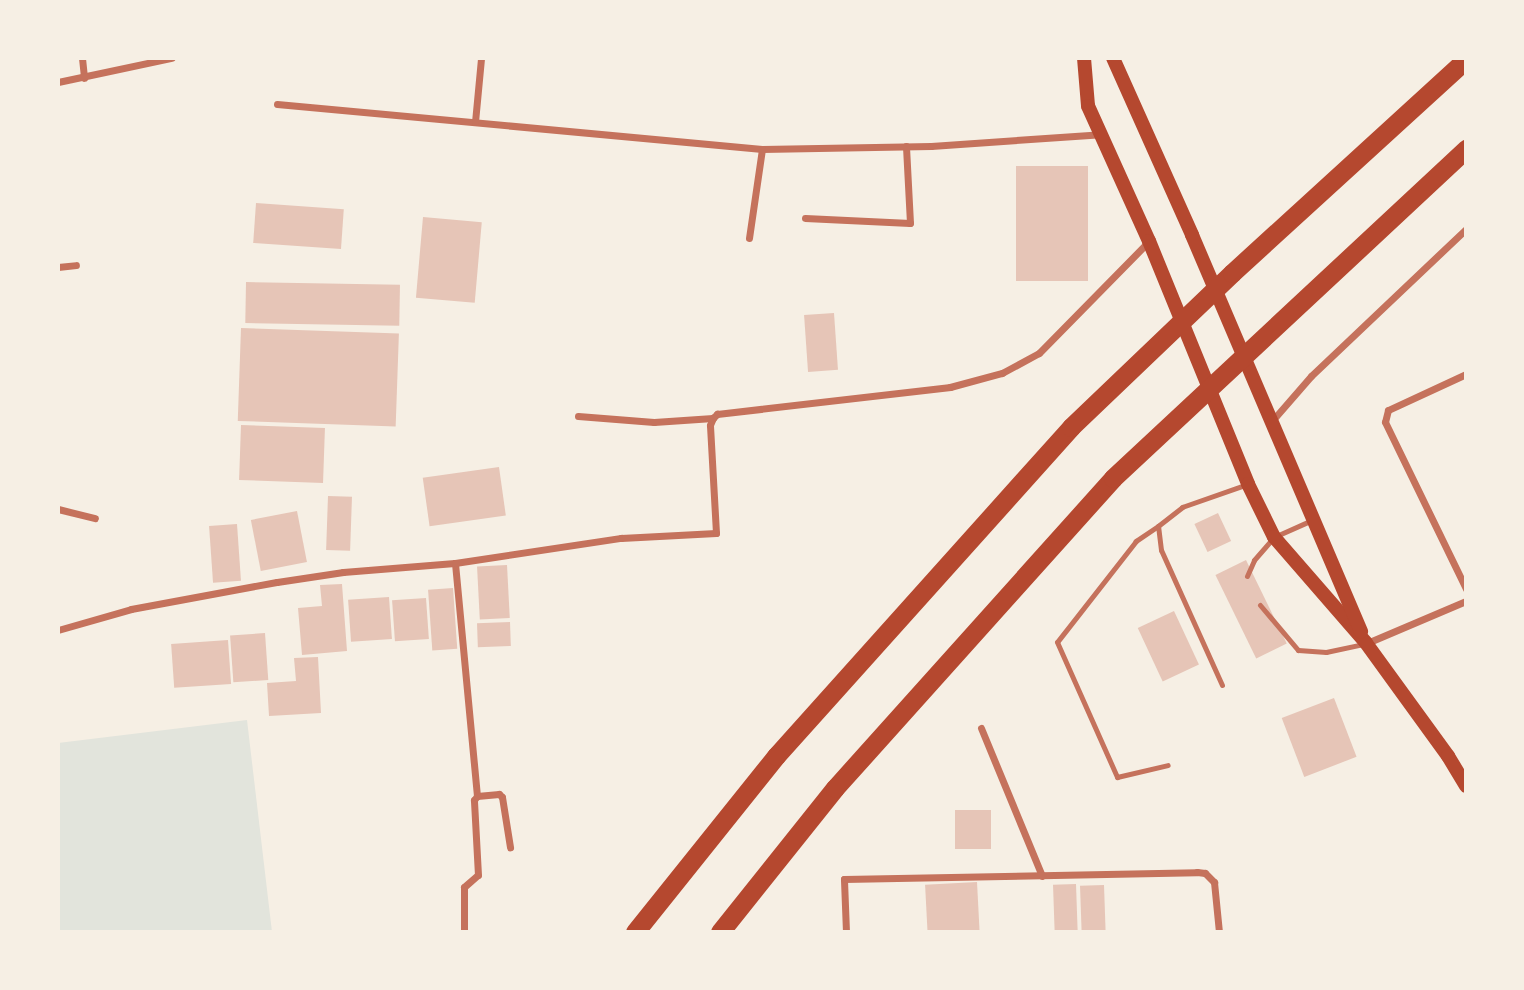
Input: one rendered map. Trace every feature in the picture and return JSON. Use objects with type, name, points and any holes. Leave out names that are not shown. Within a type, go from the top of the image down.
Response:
[{"type":"highway","points":[[635,932],[776,756],[1071,427],[1242,263],[1466,59]]},
{"type":"highway","points":[[720,932],[835,788],[1113,478],[1466,149]]},
{"type":"main road","points":[[1084,58],[1088,106],[1149,241],[1248,484],[1274,537],[1366,643],[1448,756],[1466,786]]},
{"type":"main road","points":[[1113,58],[1192,235],[1366,643]]},
{"type":"street","points":[[82,58],[84,78]]},
{"type":"street","points":[[58,82],[171,58]]},
{"type":"street","points":[[475,122],[481,58]]},
{"type":"street","points":[[277,104],[762,149],[906,146],[1101,134]]},
{"type":"street","points":[[805,218],[910,223],[906,146]]},
{"type":"street","points":[[749,238],[762,149]]},
{"type":"street","points":[[1271,423],[1311,376],[1466,229]]},
{"type":"street","points":[[58,629],[131,609],[343,572],[455,563],[621,538],[716,533],[710,425],[717,414],[950,387],[1002,373],[1039,353],[1149,241]]},
{"type":"street","points":[[58,267],[76,265]]},
{"type":"street","points":[[1466,374],[1388,410],[1385,422],[1466,589]]},
{"type":"street","points":[[578,416],[654,422],[713,418]]},
{"type":"street","points":[[58,509],[94,518]]},
{"type":"street","points":[[455,563],[477,796],[474,800],[478,875],[464,887],[464,932]]},
{"type":"street","points":[[1366,643],[1466,601]]},
{"type":"street","points":[[981,728],[1042,876]]},
{"type":"street","points":[[477,796],[499,794],[502,797],[510,847]]},
{"type":"street","points":[[846,932],[844,879],[1205,873],[1216,890],[1219,932]]},
{"type":"lane","points":[[1168,765],[1117,777],[1057,642],[1136,541],[1182,507],[1248,484]]},
{"type":"lane","points":[[1247,576],[1254,560],[1274,537],[1314,520]]},
{"type":"lane","points":[[1158,526],[1161,550],[1222,685]]},
{"type":"lane","points":[[1259,605],[1298,650],[1326,652],[1366,643]]},
{"type":"shaded area","points":[[247,720],[272,932],[58,932],[58,743]]},
{"type":"building","points":[[1016,166],[1088,166],[1088,281],[1016,281]]},
{"type":"building","points":[[256,203],[344,209],[341,249],[253,243]]},
{"type":"building","points":[[423,217],[482,222],[475,303],[416,298]]},
{"type":"building","points":[[246,282],[400,285],[399,326],[245,323]]},
{"type":"building","points":[[834,313],[838,370],[808,372],[804,315]]},
{"type":"building","points":[[241,328],[399,334],[396,426],[238,421]]},
{"type":"building","points":[[241,425],[325,428],[323,483],[239,480]]},
{"type":"building","points":[[499,467],[506,516],[430,526],[423,478]]},
{"type":"building","points":[[328,496],[352,497],[350,551],[326,550]]},
{"type":"building","points":[[297,511],[307,562],[261,571],[251,520]]},
{"type":"building","points":[[1218,513],[1231,541],[1208,552],[1194,524]]},
{"type":"building","points":[[237,524],[241,581],[213,583],[209,526]]},
{"type":"building","points":[[1246,560],[1287,644],[1256,658],[1215,575]]},
{"type":"building","points":[[507,565],[510,618],[480,619],[477,567]]},
{"type":"building","points":[[342,584],[347,651],[302,655],[298,608],[322,606],[320,585]]},
{"type":"building","points":[[453,588],[457,649],[432,651],[428,590]]},
{"type":"building","points":[[389,597],[392,639],[351,642],[348,600]]},
{"type":"building","points":[[426,598],[429,639],[395,641],[392,600]]},
{"type":"building","points":[[1174,611],[1199,664],[1163,681],[1138,628]]},
{"type":"building","points":[[510,622],[511,646],[478,647],[477,623]]},
{"type":"building","points":[[265,633],[268,680],[233,682],[230,635]]},
{"type":"building","points":[[228,640],[231,684],[174,688],[171,644]]},
{"type":"building","points":[[318,657],[321,713],[269,716],[267,683],[296,681],[294,658]]},
{"type":"building","points":[[1334,698],[1357,757],[1304,777],[1282,718]]},
{"type":"building","points":[[955,810],[991,810],[991,849],[955,849]]},
{"type":"building","points":[[977,882],[980,932],[928,932],[925,885]]},
{"type":"building","points":[[1076,884],[1078,932],[1055,932],[1053,885]]},
{"type":"building","points":[[1104,885],[1106,932],[1082,932],[1080,886]]}]
